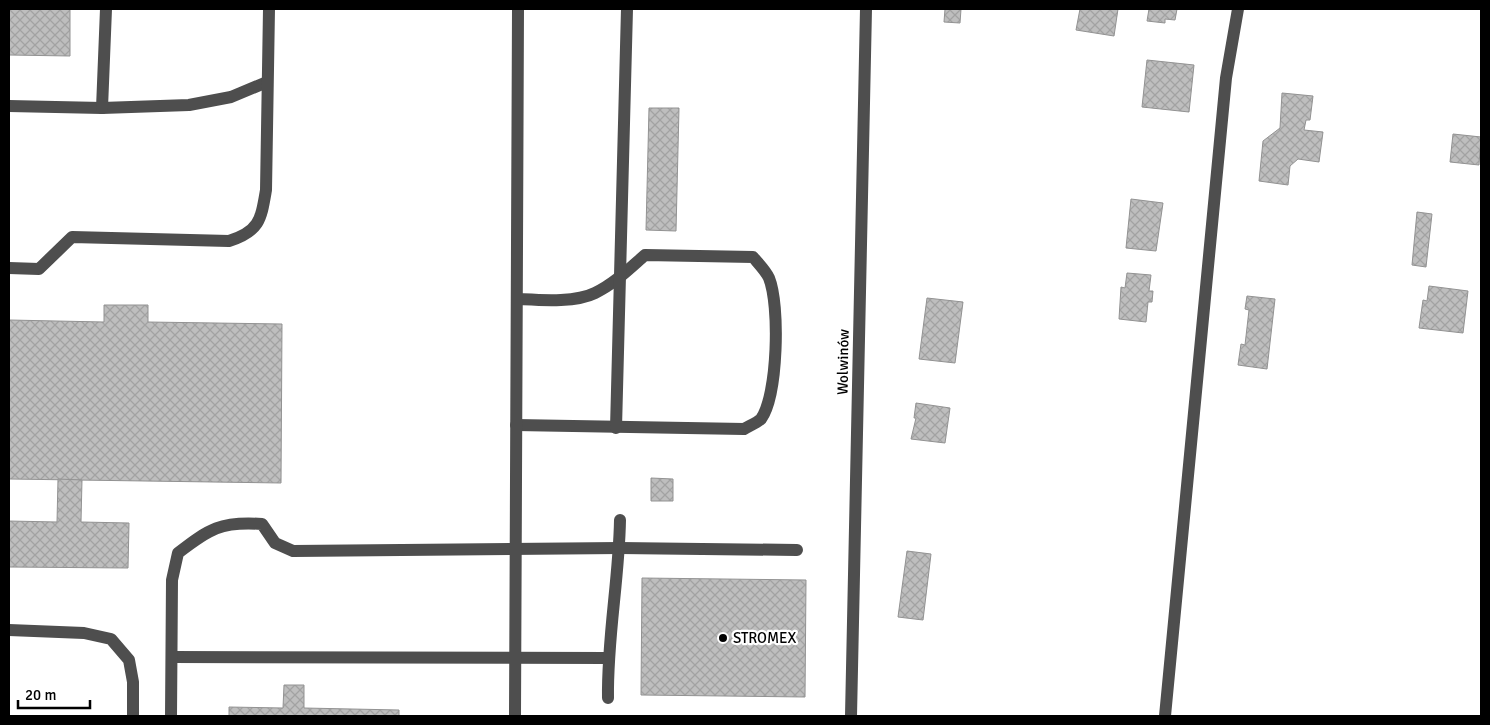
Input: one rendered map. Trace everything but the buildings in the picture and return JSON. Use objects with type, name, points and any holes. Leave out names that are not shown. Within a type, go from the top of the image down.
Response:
[{"type":"street","points":[[102,108],[106,9]]},
{"type":"street","points":[[9,268],[39,269],[72,237],[229,241],[246,236],[261,220],[266,190],[268,9]]},
{"type":"street","points":[[516,716],[518,9]]},
{"type":"street","points":[[616,428],[627,9]]},
{"type":"street","name":"Wolwinów","points":[[851,716],[866,9]]},
{"type":"street","points":[[1165,716],[1226,78],[1238,9]]},
{"type":"street","points":[[9,106],[102,108],[190,105],[232,97],[267,82]]},
{"type":"street","points":[[516,424],[616,428],[744,429],[760,420],[771,396],[775,359],[775,300],[769,277],[752,257],[645,255],[620,278],[593,294],[560,300],[517,299]]},
{"type":"street","points":[[608,698],[607,658],[620,548],[620,520]]},
{"type":"street","points":[[170,716],[172,580],[178,553],[207,531],[239,523],[262,524],[275,543],[293,550],[620,548],[797,550]]},
{"type":"street","points":[[9,630],[84,633],[111,639],[129,660],[133,682],[133,716]]},
{"type":"street","points":[[172,657],[607,658]]},
{"type":"place","name":"STROMEX","points":[[723,638]]}]
